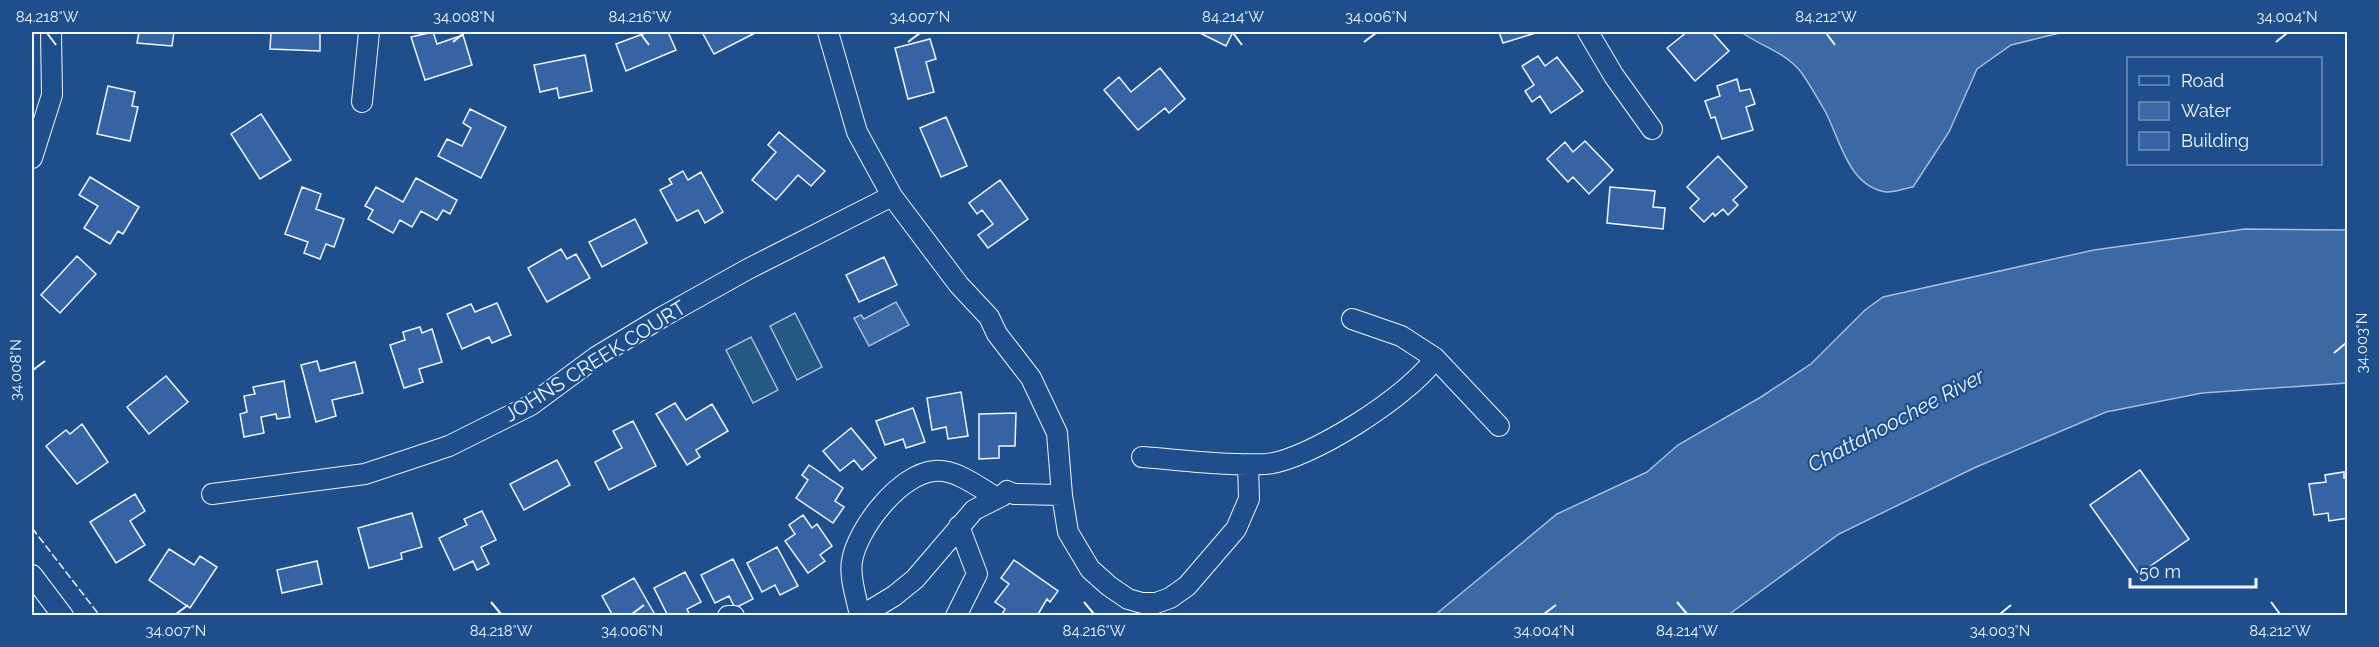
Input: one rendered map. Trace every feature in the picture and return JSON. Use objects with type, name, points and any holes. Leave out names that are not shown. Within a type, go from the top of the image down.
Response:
[{"type":"street","points":[[32,158],[52,95],[51,32]]},
{"type":"street","points":[[362,102],[369,32]]},
{"type":"street","points":[[828,32],[857,132],[892,196],[959,285],[989,317],[997,334],[1031,378],[1057,433],[1062,495],[1068,532],[1090,569],[1128,599],[1142,603],[1156,603],[1170,598],[1187,586],[1236,529],[1249,499],[1248,464]]},
{"type":"street","points":[[1588,32],[1614,76],[1652,129]]},
{"type":"street","name":"JOHNS CREEK COURT","points":[[212,494],[365,474],[449,446],[531,405],[596,357],[717,287],[892,196]]},
{"type":"street","points":[[1352,319],[1401,336],[1435,358],[1499,426]]},
{"type":"street","points":[[1142,458],[1248,464],[1287,460],[1340,433],[1402,393],[1435,358]]},
{"type":"street","points":[[997,498],[958,476],[934,471],[902,484],[881,505],[858,538],[851,563],[860,615],[894,596],[915,579],[934,560],[974,510],[997,498],[1007,491],[1014,494],[1062,495]]},
{"type":"street","points":[[956,615],[977,574],[959,526]]},
{"type":"street","points":[[32,575],[63,615]]},
{"type":"street","points":[[728,615],[734,615]]},
{"type":"shaded area","points":[[795,313],[822,367],[797,380],[770,326]]},
{"type":"shaded area","points":[[751,337],[778,390],[753,403],[726,350]]},
{"type":"water","points":[[1741,32],[2064,32],[2011,45],[1977,69],[1949,132],[1913,187],[1886,192],[1873,188],[1854,171],[1825,111],[1801,72],[1780,54]]},
{"type":"water","name":"Chattahoochee River","points":[[2245,229],[2347,230],[2347,383],[2202,393],[2106,412],[1974,468],[1839,534],[1728,615],[1435,615],[1557,514],[1647,472],[1678,445],[1761,397],[1811,364],[1865,310],[1883,297],[2094,250]]},
{"type":"water","points":[[896,302],[909,325],[869,346],[854,318],[861,315],[864,319]]},
{"type":"building","points":[[139,32],[174,32],[172,46],[137,43]]},
{"type":"building","points":[[271,32],[320,32],[320,51],[270,49]]},
{"type":"building","points":[[433,32],[437,44],[463,35],[472,65],[425,80],[411,37]]},
{"type":"building","points":[[648,32],[668,32],[676,50],[626,71],[616,44]]},
{"type":"building","points":[[702,32],[757,32],[714,54]]},
{"type":"building","points":[[1198,32],[1233,32],[1226,46]]},
{"type":"building","points":[[1499,32],[1539,32],[1503,43]]},
{"type":"building","points":[[1687,32],[1712,32],[1729,51],[1695,81],[1667,48]]},
{"type":"building","points":[[930,39],[936,59],[926,62],[934,92],[908,99],[895,48]]},
{"type":"building","points":[[585,55],[592,91],[559,98],[557,88],[540,92],[534,65]]},
{"type":"building","points":[[1538,56],[1545,66],[1557,57],[1583,91],[1551,113],[1540,96],[1532,102],[1525,91],[1534,85],[1522,66]]},
{"type":"building","points":[[1160,68],[1185,99],[1169,113],[1165,108],[1138,130],[1104,90],[1119,77],[1131,92]]},
{"type":"building","points":[[1737,79],[1740,91],[1750,89],[1755,104],[1746,107],[1753,130],[1722,139],[1715,117],[1711,118],[1705,101],[1720,96],[1717,86]]},
{"type":"building","points":[[108,86],[135,92],[132,106],[138,107],[130,141],[97,134]]},
{"type":"building","points":[[470,109],[506,127],[481,178],[438,156],[447,139],[462,146],[471,128],[463,123]]},
{"type":"building","points":[[261,114],[291,160],[260,179],[231,134]]},
{"type":"building","points":[[946,117],[967,166],[941,177],[920,128]]},
{"type":"building","points":[[779,132],[825,171],[811,186],[798,175],[776,200],[752,180],[776,152],[768,145]]},
{"type":"building","points":[[1585,141],[1613,170],[1589,194],[1573,177],[1568,182],[1547,159],[1565,142],[1573,152]]},
{"type":"building","points":[[1718,156],[1747,187],[1733,200],[1738,205],[1728,215],[1723,209],[1715,216],[1713,213],[1704,222],[1690,208],[1699,199],[1687,187]]},
{"type":"building","points":[[683,171],[688,180],[701,172],[723,212],[705,223],[698,210],[677,221],[660,190],[672,184],[669,179]]},
{"type":"building","points":[[90,177],[139,207],[123,234],[118,231],[110,244],[84,228],[98,206],[79,195]]},
{"type":"building","points":[[416,178],[457,200],[450,214],[443,210],[437,220],[421,211],[412,227],[400,220],[393,233],[368,219],[373,210],[365,206],[376,187],[403,202]]},
{"type":"building","points":[[1000,180],[1028,219],[988,248],[978,235],[993,224],[982,210],[977,214],[969,203]]},
{"type":"building","points":[[302,187],[321,194],[316,209],[344,219],[334,247],[326,244],[320,259],[304,253],[308,242],[285,234]]},
{"type":"building","points":[[1610,187],[1655,191],[1653,207],[1665,208],[1663,229],[1607,223]]},
{"type":"building","points":[[635,219],[647,243],[602,267],[589,242]]},
{"type":"building","points":[[561,249],[567,259],[576,254],[590,278],[547,302],[528,268]]},
{"type":"building","points":[[77,256],[96,274],[60,313],[41,295]]},
{"type":"building","points":[[884,257],[897,285],[859,302],[846,275]]},
{"type":"building","points":[[497,303],[511,335],[492,343],[489,337],[462,349],[447,314],[471,304],[475,312]]},
{"type":"building","points":[[420,327],[422,333],[432,329],[442,362],[419,369],[423,382],[404,388],[390,345],[405,340],[403,332]]},
{"type":"building","points":[[317,361],[320,371],[355,362],[363,393],[332,400],[336,416],[316,422],[301,365]]},
{"type":"building","points":[[166,376],[188,402],[149,434],[127,407]]},
{"type":"building","points":[[284,381],[290,417],[277,419],[276,414],[261,417],[264,433],[244,437],[240,414],[247,412],[244,396],[255,394],[253,387]]},
{"type":"building","points":[[961,392],[968,436],[948,439],[946,427],[932,430],[927,398]]},
{"type":"building","points":[[675,403],[686,420],[712,404],[728,431],[696,450],[700,457],[687,465],[656,414]]},
{"type":"building","points":[[913,408],[925,442],[906,448],[903,439],[885,445],[876,421]]},
{"type":"building","points":[[1016,413],[1015,446],[999,446],[999,458],[979,459],[979,414]]},
{"type":"building","points":[[633,421],[656,466],[609,490],[595,462],[622,448],[613,431]]},
{"type":"building","points":[[82,424],[108,462],[77,484],[46,446],[66,430],[70,434]]},
{"type":"building","points":[[851,428],[876,458],[862,470],[854,460],[840,471],[823,451]]},
{"type":"building","points":[[557,460],[570,485],[524,510],[510,484]]},
{"type":"building","points":[[809,465],[843,488],[835,501],[844,507],[833,523],[796,498],[808,480],[802,475]]},
{"type":"building","points":[[2140,470],[2189,539],[2139,574],[2090,505]]},
{"type":"building","points":[[2344,472],[2344,478],[2348,478],[2348,518],[2329,521],[2328,513],[2314,515],[2309,484],[2326,482],[2325,475]]},
{"type":"building","points":[[135,494],[145,511],[130,521],[145,545],[116,563],[90,522]]},
{"type":"building","points":[[482,511],[496,540],[481,547],[489,564],[477,570],[473,561],[454,570],[439,538],[467,525],[464,519]]},
{"type":"building","points":[[412,513],[422,547],[401,553],[402,559],[369,568],[358,528]]},
{"type":"building","points":[[803,515],[812,528],[817,524],[832,546],[820,555],[825,561],[808,573],[785,541],[795,534],[789,525]]},
{"type":"building","points":[[777,547],[798,586],[780,595],[775,585],[762,592],[747,563]]},
{"type":"building","points":[[169,549],[194,565],[200,556],[217,567],[190,608],[149,580]]},
{"type":"building","points":[[733,559],[753,599],[735,608],[729,596],[715,603],[701,575]]},
{"type":"building","points":[[1014,560],[1058,591],[1050,602],[1047,599],[1037,616],[1001,616],[1005,609],[995,602],[1009,584],[1001,578]]},
{"type":"building","points":[[317,561],[322,584],[282,593],[277,570]]},
{"type":"building","points":[[685,572],[701,602],[687,609],[690,616],[668,616],[654,588]]},
{"type":"building","points":[[634,578],[654,613],[650,616],[613,616],[602,596]]},
{"type":"fence","points":[[32,528],[100,616]]}]
